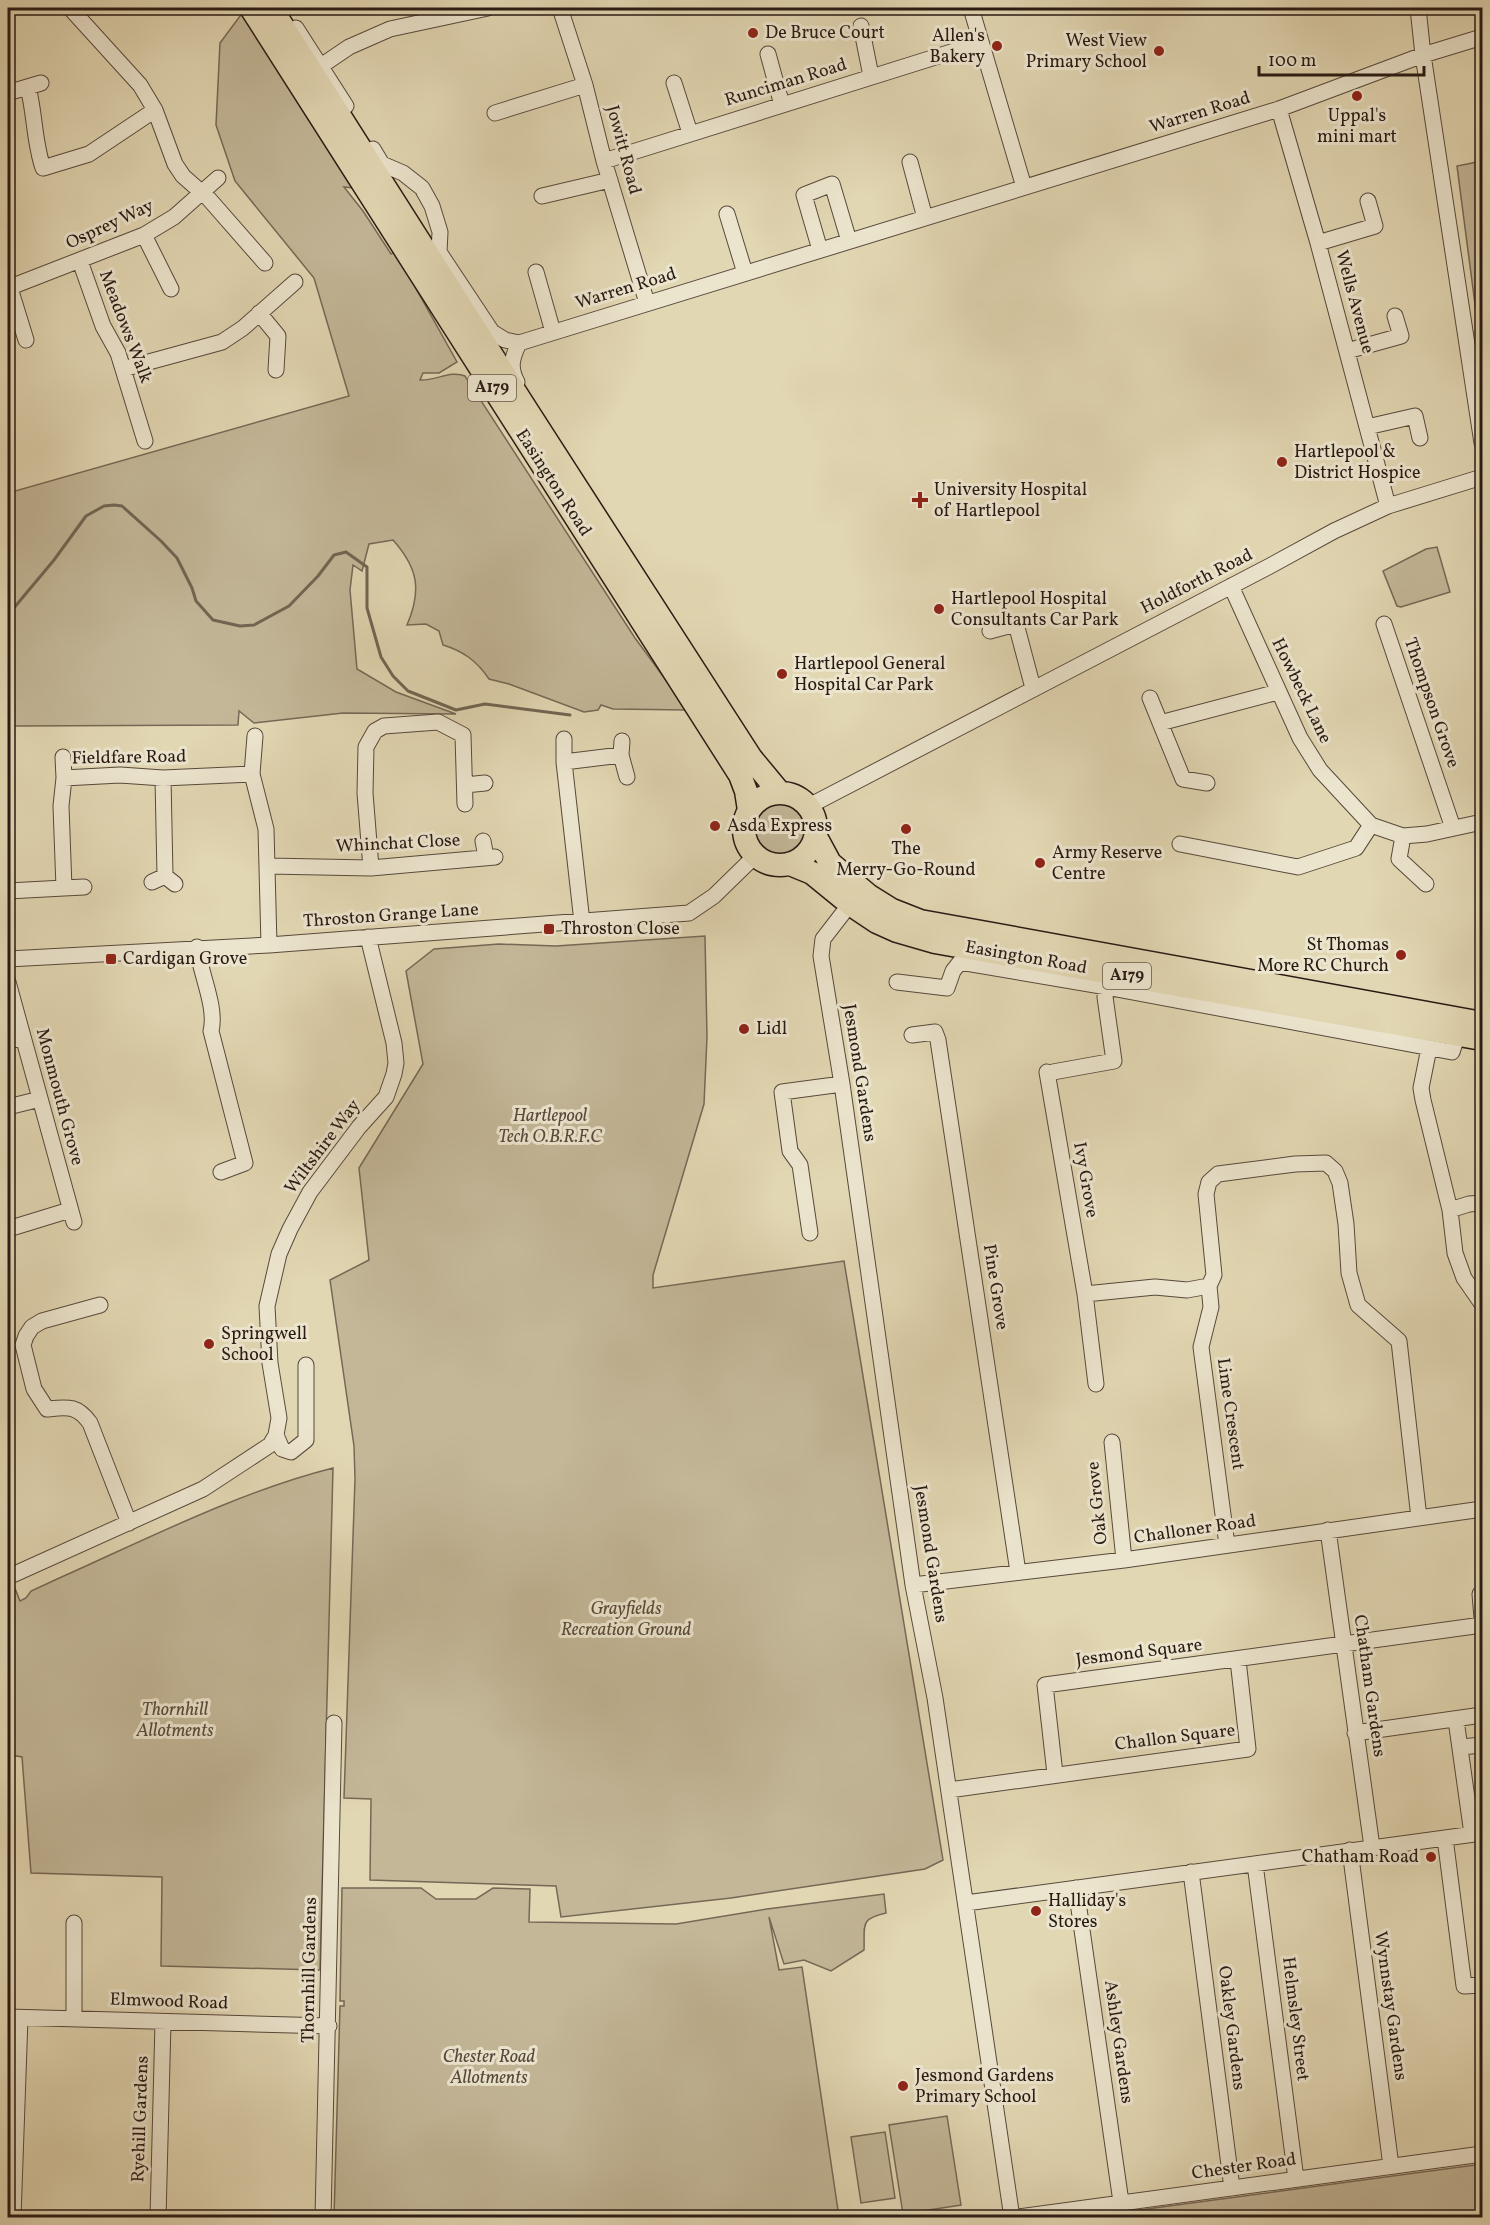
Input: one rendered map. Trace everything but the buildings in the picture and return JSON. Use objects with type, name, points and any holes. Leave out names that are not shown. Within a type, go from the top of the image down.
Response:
[{"type":"highway","name":"Easington Road","points":[[251,8],[740,775],[746,791],[749,810],[744,829],[745,839],[755,856],[766,863],[790,864],[812,873],[850,904],[877,922],[897,931],[935,942],[1082,959],[1468,1026],[1482,1039]]},
{"type":"highway","name":"Easington Road","points":[[271,8],[751,758],[780,793],[791,794],[808,806],[814,815],[816,837],[830,863],[868,895],[892,910],[920,921],[970,947]]},
{"type":"highway","points":[[749,810],[762,798],[780,793]]},
{"type":"highway","points":[[790,864],[807,853],[816,837]]},
{"type":"street","points":[[70,8],[140,85],[155,110],[175,164],[183,176],[209,199],[265,262]]},
{"type":"street","points":[[283,8],[382,164],[403,173],[422,188],[432,206],[440,232],[439,252],[492,332],[505,340],[519,343],[512,359],[511,371],[519,386],[526,409]]},
{"type":"street","points":[[321,66],[350,47],[390,29],[488,8]]},
{"type":"street","name":"Jowitt Road","points":[[560,8],[585,85],[604,161],[647,303]]},
{"type":"street","points":[[971,8],[1024,187]]},
{"type":"street","points":[[1418,8],[1423,55],[1482,443]]},
{"type":"street","points":[[861,26],[871,76]]},
{"type":"street","name":"Warren Road","points":[[519,343],[1279,109],[1423,55],[1482,37]]},
{"type":"street","name":"Runciman Road","points":[[604,161],[980,43]]},
{"type":"street","points":[[768,54],[782,105]]},
{"type":"street","points":[[674,82],[690,133]]},
{"type":"street","points":[[495,113],[585,85]]},
{"type":"street","points":[[28,87],[33,106],[38,152],[43,168]]},
{"type":"street","name":"Wells Avenue","points":[[1279,109],[1318,243],[1388,506]]},
{"type":"street","points":[[28,173],[89,154],[155,110]]},
{"type":"street","points":[[910,162],[925,218]]},
{"type":"street","name":"Osprey Way","points":[[9,288],[144,235],[174,217],[218,178]]},
{"type":"street","points":[[542,196],[610,180]]},
{"type":"street","points":[[820,250],[804,195],[832,184],[849,241]]},
{"type":"street","points":[[1318,243],[1375,226],[1368,201]]},
{"type":"street","points":[[727,214],[745,273]]},
{"type":"street","points":[[144,235],[171,289]]},
{"type":"street","name":"Meadows Walk","points":[[80,261],[103,326],[118,352],[145,441]]},
{"type":"street","points":[[536,272],[554,332]]},
{"type":"street","points":[[123,369],[222,342],[243,328],[295,282]]},
{"type":"street","points":[[9,288],[26,340]]},
{"type":"street","points":[[259,313],[278,336],[276,370]]},
{"type":"street","points":[[1347,351],[1401,336],[1395,316]]},
{"type":"street","points":[[1367,427],[1415,416],[1420,438]]},
{"type":"street","name":"Holdforth Road","points":[[808,806],[1334,531],[1388,506],[1482,477]]},
{"type":"street","name":"Howbeck Lane","points":[[1231,586],[1300,738],[1320,770],[1371,825],[1403,836],[1427,834],[1482,822]]},
{"type":"street","points":[[990,631],[1016,624],[1033,688]]},
{"type":"street","name":"Thompson Grove","points":[[1384,624],[1453,828]]},
{"type":"street","points":[[1160,723],[1278,692]]},
{"type":"street","points":[[1150,698],[1183,779],[1207,783]]},
{"type":"street","points":[[371,868],[365,793],[366,747],[375,731],[384,726],[438,722],[463,735],[465,804]]},
{"type":"street","points":[[255,736],[252,774],[266,829],[269,945]]},
{"type":"street","points":[[564,739],[564,762],[582,922]]},
{"type":"street","points":[[564,762],[622,748],[627,777]]},
{"type":"street","points":[[63,757],[64,778]]},
{"type":"street","name":"Fieldfare Road","points":[[64,888],[61,806],[64,778],[128,775],[163,778],[252,774]]},
{"type":"street","points":[[163,778],[164,880]]},
{"type":"street","points":[[465,784],[485,783]]},
{"type":"street","points":[[1180,844],[1298,867],[1356,848],[1371,825]]},
{"type":"street","points":[[1403,836],[1399,859],[1426,884]]},
{"type":"street","name":"Whinchat Close","points":[[268,866],[371,868],[491,857],[483,841]]},
{"type":"street","name":"Throston Grange Lane","points":[[8,959],[197,947],[269,945],[689,914],[714,896],[755,856]]},
{"type":"street","points":[[8,891],[84,887]]},
{"type":"street","name":"Jesmond Gardens","points":[[850,904],[823,939],[821,956],[842,1084],[913,1585],[935,1698],[1012,2217]]},
{"type":"street","name":"Wiltshire Way","points":[[276,1435],[279,1418],[270,1363],[267,1306],[279,1254],[310,1192],[359,1127],[386,1097],[394,1074],[396,1063],[394,1043],[368,937]]},
{"type":"street","points":[[197,947],[199,964],[214,1019],[211,1031],[245,1163],[221,1172]]},
{"type":"street","name":"Easington Road","points":[[897,982],[948,988],[953,971],[970,947],[1107,987],[1452,1052],[1468,1026]]},
{"type":"street","name":"Monmouth Grove","points":[[8,982],[15,1039],[40,1099],[72,1216],[8,1229]]},
{"type":"street","name":"Ivy Grove","points":[[1096,1384],[1085,1294],[1050,1072],[1120,1060],[1105,997],[1107,987]]},
{"type":"street","name":"Pine Grove","points":[[912,1035],[935,1032],[938,1040],[1018,1572]]},
{"type":"street","points":[[1429,1048],[1421,1088],[1423,1100],[1450,1210],[1455,1253],[1464,1278],[1482,1304]]},
{"type":"street","points":[[810,1233],[800,1165],[790,1151],[782,1092],[842,1084]]},
{"type":"street","points":[[8,1107],[40,1099]]},
{"type":"street","name":"Lime Crescent","points":[[1227,1545],[1201,1347],[1211,1307],[1209,1286],[1214,1275],[1206,1194],[1209,1182],[1218,1174],[1326,1163],[1335,1171],[1340,1183],[1346,1224],[1349,1273],[1358,1305],[1399,1341],[1419,1518]]},
{"type":"street","points":[[1450,1210],[1469,1204],[1482,1203]]},
{"type":"street","points":[[1085,1294],[1155,1287],[1187,1290],[1209,1286]]},
{"type":"street","points":[[100,1305],[42,1321],[32,1328],[23,1346],[34,1389],[47,1409],[69,1407],[82,1412],[90,1423],[129,1523]]},
{"type":"street","points":[[276,1435],[282,1449],[291,1452],[306,1440],[306,1365]]},
{"type":"street","points":[[8,1577],[203,1489],[270,1445],[276,1435]]},
{"type":"street","name":"Oak Grove","points":[[1112,1442],[1124,1560]]},
{"type":"street","name":"Challoner Road","points":[[913,1585],[1124,1560],[1482,1509]]},
{"type":"street","name":"Chatham Gardens","points":[[1328,1530],[1372,1847]]},
{"type":"street","points":[[1480,1594],[1482,1618]]},
{"type":"street","name":"Jesmond Square","points":[[1055,1774],[1045,1685],[1482,1625]]},
{"type":"street","name":"Challon Square","points":[[949,1790],[1248,1749],[1238,1660]]},
{"type":"street","points":[[1355,1733],[1482,1715]]},
{"type":"street","name":"Thornhill Gardens","points":[[323,2217],[334,1723]]},
{"type":"street","points":[[966,1904],[1477,1833],[1457,1727]]},
{"type":"street","points":[[1461,1747],[1482,1745]]},
{"type":"street","points":[[1445,1838],[1464,1986],[1482,1985]]},
{"type":"street","name":"Wynnstay Gardens","points":[[1350,1850],[1392,2166]]},
{"type":"street","name":"Helmsley Street","points":[[1255,1864],[1296,2179]]},
{"type":"street","name":"Oakley Gardens","points":[[1191,1872],[1232,2188]]},
{"type":"street","name":"Ashley Gardens","points":[[1076,1888],[1121,2202]]},
{"type":"street","points":[[74,1923],[74,2019]]},
{"type":"street","points":[[13,2217],[14,2018]]},
{"type":"street","name":"Elmwood Road","points":[[14,2018],[329,2026]]},
{"type":"street","name":"Ryehill Gardens","points":[[158,2217],[163,2022]]},
{"type":"street","name":"Chester Road","points":[[1012,2217],[1482,2154]]},
{"type":"green space","points":[[243,12],[354,188],[344,187],[391,254],[395,251],[457,362],[439,373],[423,373],[420,380],[454,374],[465,376],[635,638],[688,710],[613,709],[601,705],[598,710],[584,712],[509,684],[489,679],[469,658],[443,645],[439,631],[426,624],[407,625],[415,601],[415,580],[408,560],[393,540],[369,544],[362,571],[353,565],[350,590],[357,669],[396,692],[456,714],[343,713],[254,723],[239,711],[238,725],[15,726],[8,728],[8,493],[349,396],[314,278],[235,181],[216,125],[220,43]]},
{"type":"green space","points":[[1482,161],[1482,335],[1479,335],[1457,166]]},
{"type":"green space","points":[[1437,547],[1450,592],[1401,607],[1397,606],[1383,571],[1426,549]]},
{"type":"green space","points":[[782,801],[792,803],[801,809],[807,818],[809,828],[807,838],[801,847],[792,853],[782,855],[772,853],[763,847],[757,838],[755,828],[757,818],[763,809],[772,803]]},
{"type":"green space","name":"Grayfields Recreation Ground","points":[[705,936],[707,1037],[704,1104],[653,1275],[653,1288],[844,1261],[943,1860],[925,1869],[731,1898],[561,1917],[556,1886],[370,1880],[371,1799],[344,1798],[355,1479],[354,1446],[330,1280],[369,1260],[359,1168],[423,1064],[406,971],[434,949],[499,944],[556,946]]},
{"type":"green space","name":"Thornhill Allotments","points":[[333,1468],[320,1970],[161,1966],[162,1877],[31,1873],[22,1757],[10,1755],[8,1946],[8,1588],[14,1586],[20,1601],[26,1598],[31,1591],[227,1503]]},
{"type":"green space","name":"Chester Road Allotments","points":[[342,1888],[421,1888],[436,1899],[476,1899],[493,1888],[530,1889],[529,1922],[676,1924],[767,1909],[884,1894],[886,1913],[871,1918],[865,1924],[864,1950],[831,1971],[804,1960],[784,1964],[769,1917],[779,1970],[802,1967],[839,2217],[334,2217],[340,2006],[344,2006],[344,2001],[340,2001]]},
{"type":"green space","points":[[947,2116],[961,2205],[903,2214],[889,2125]]},
{"type":"green space","points":[[885,2132],[895,2198],[861,2203],[851,2137]]},
{"type":"green space","points":[[1482,2164],[1482,2217],[1087,2217],[1445,2169]]},
{"type":"waterway","points":[[8,615],[54,560],[86,516],[104,506],[122,506],[177,558],[196,601],[213,620],[240,626],[254,625],[289,606],[318,576],[334,555],[346,552],[367,567],[367,608],[381,657],[393,676],[408,691],[456,710],[485,704],[570,715]]},
{"type":"place","name":"De Bruce Court","points":[[753,33]]},
{"type":"place","name":"Allen's Bakery","points":[[997,46]]},
{"type":"place","name":"West View Primary School","points":[[1159,51]]},
{"type":"place","name":"Uppal's mini mart","points":[[1357,96]]},
{"type":"place","name":"Hartlepool & District Hospice","points":[[1282,462]]},
{"type":"place","name":"University Hospital of Hartlepool","points":[[920,500]]},
{"type":"place","name":"Hartlepool Hospital Consultants Car Park","points":[[939,609]]},
{"type":"place","name":"Hartlepool General Hospital Car Park","points":[[782,674]]},
{"type":"place","name":"Asda Express","points":[[715,826]]},
{"type":"place","name":"The Merry-Go-Round","points":[[906,829]]},
{"type":"place","name":"Army Reserve Centre","points":[[1040,863]]},
{"type":"place","name":"Throston Close","points":[[549,929]]},
{"type":"place","name":"St Thomas More RC Church","points":[[1401,955]]},
{"type":"place","name":"Cardigan Grove","points":[[111,959]]},
{"type":"place","name":"Lidl","points":[[744,1029]]},
{"type":"place","name":"Springwell School","points":[[209,1344]]},
{"type":"place","name":"Chatham Road","points":[[1431,1857]]},
{"type":"place","name":"Halliday's Stores","points":[[1036,1911]]},
{"type":"place","name":"Jesmond Gardens Primary School","points":[[903,2086]]},
{"type":"park label","name":"Hartlepool Tech O.B.R.F.C","points":[[550,1126]]}]
